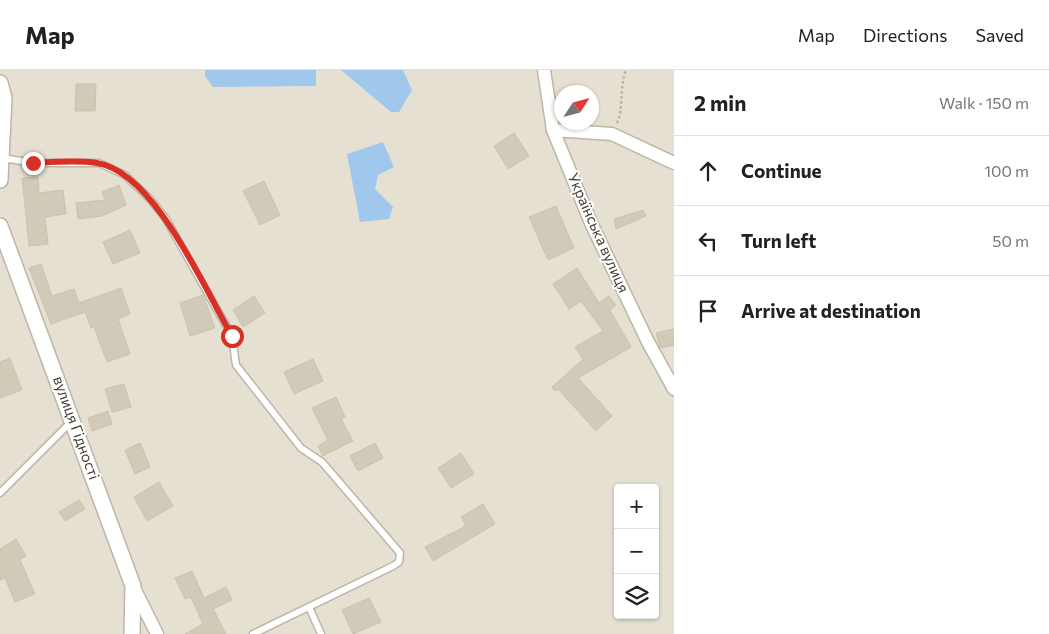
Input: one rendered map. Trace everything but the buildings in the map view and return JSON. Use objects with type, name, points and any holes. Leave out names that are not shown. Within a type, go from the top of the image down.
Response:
[{"type":"street","name":"Українська вулиця","points":[[544,70],[553,130],[591,223],[648,342],[674,389]]},
{"type":"street","points":[[0,83],[4,98],[3,158],[0,180]]},
{"type":"street","points":[[553,130],[612,134],[674,163]]},
{"type":"street","name":"вулиця Гідності","points":[[0,226],[133,586],[132,634]]},
{"type":"street","points":[[133,586],[157,634]]},
{"type":"lane","points":[[3,158],[33,163],[99,163],[125,175],[150,199],[179,242],[232,336],[236,365],[301,448],[322,462],[400,553],[398,562],[392,566],[253,634]]},
{"type":"lane","points":[[0,493],[73,420]]},
{"type":"lane","points":[[309,607],[321,634]]},
{"type":"path","points":[[612,134],[619,118],[621,83],[626,70]]},
{"type":"shaded area","points":[[0,70],[674,70],[674,634],[0,634]]},
{"type":"water","points":[[205,70],[316,70],[316,86],[213,87],[205,76]]},
{"type":"water","points":[[341,70],[403,70],[412,90],[399,112],[391,112]]},
{"type":"water","points":[[383,142],[394,167],[378,175],[375,189],[393,207],[389,219],[360,222],[347,154]]},
{"type":"route","points":[[33,163],[99,163],[125,175],[150,199],[166,219],[232,336]]}]
